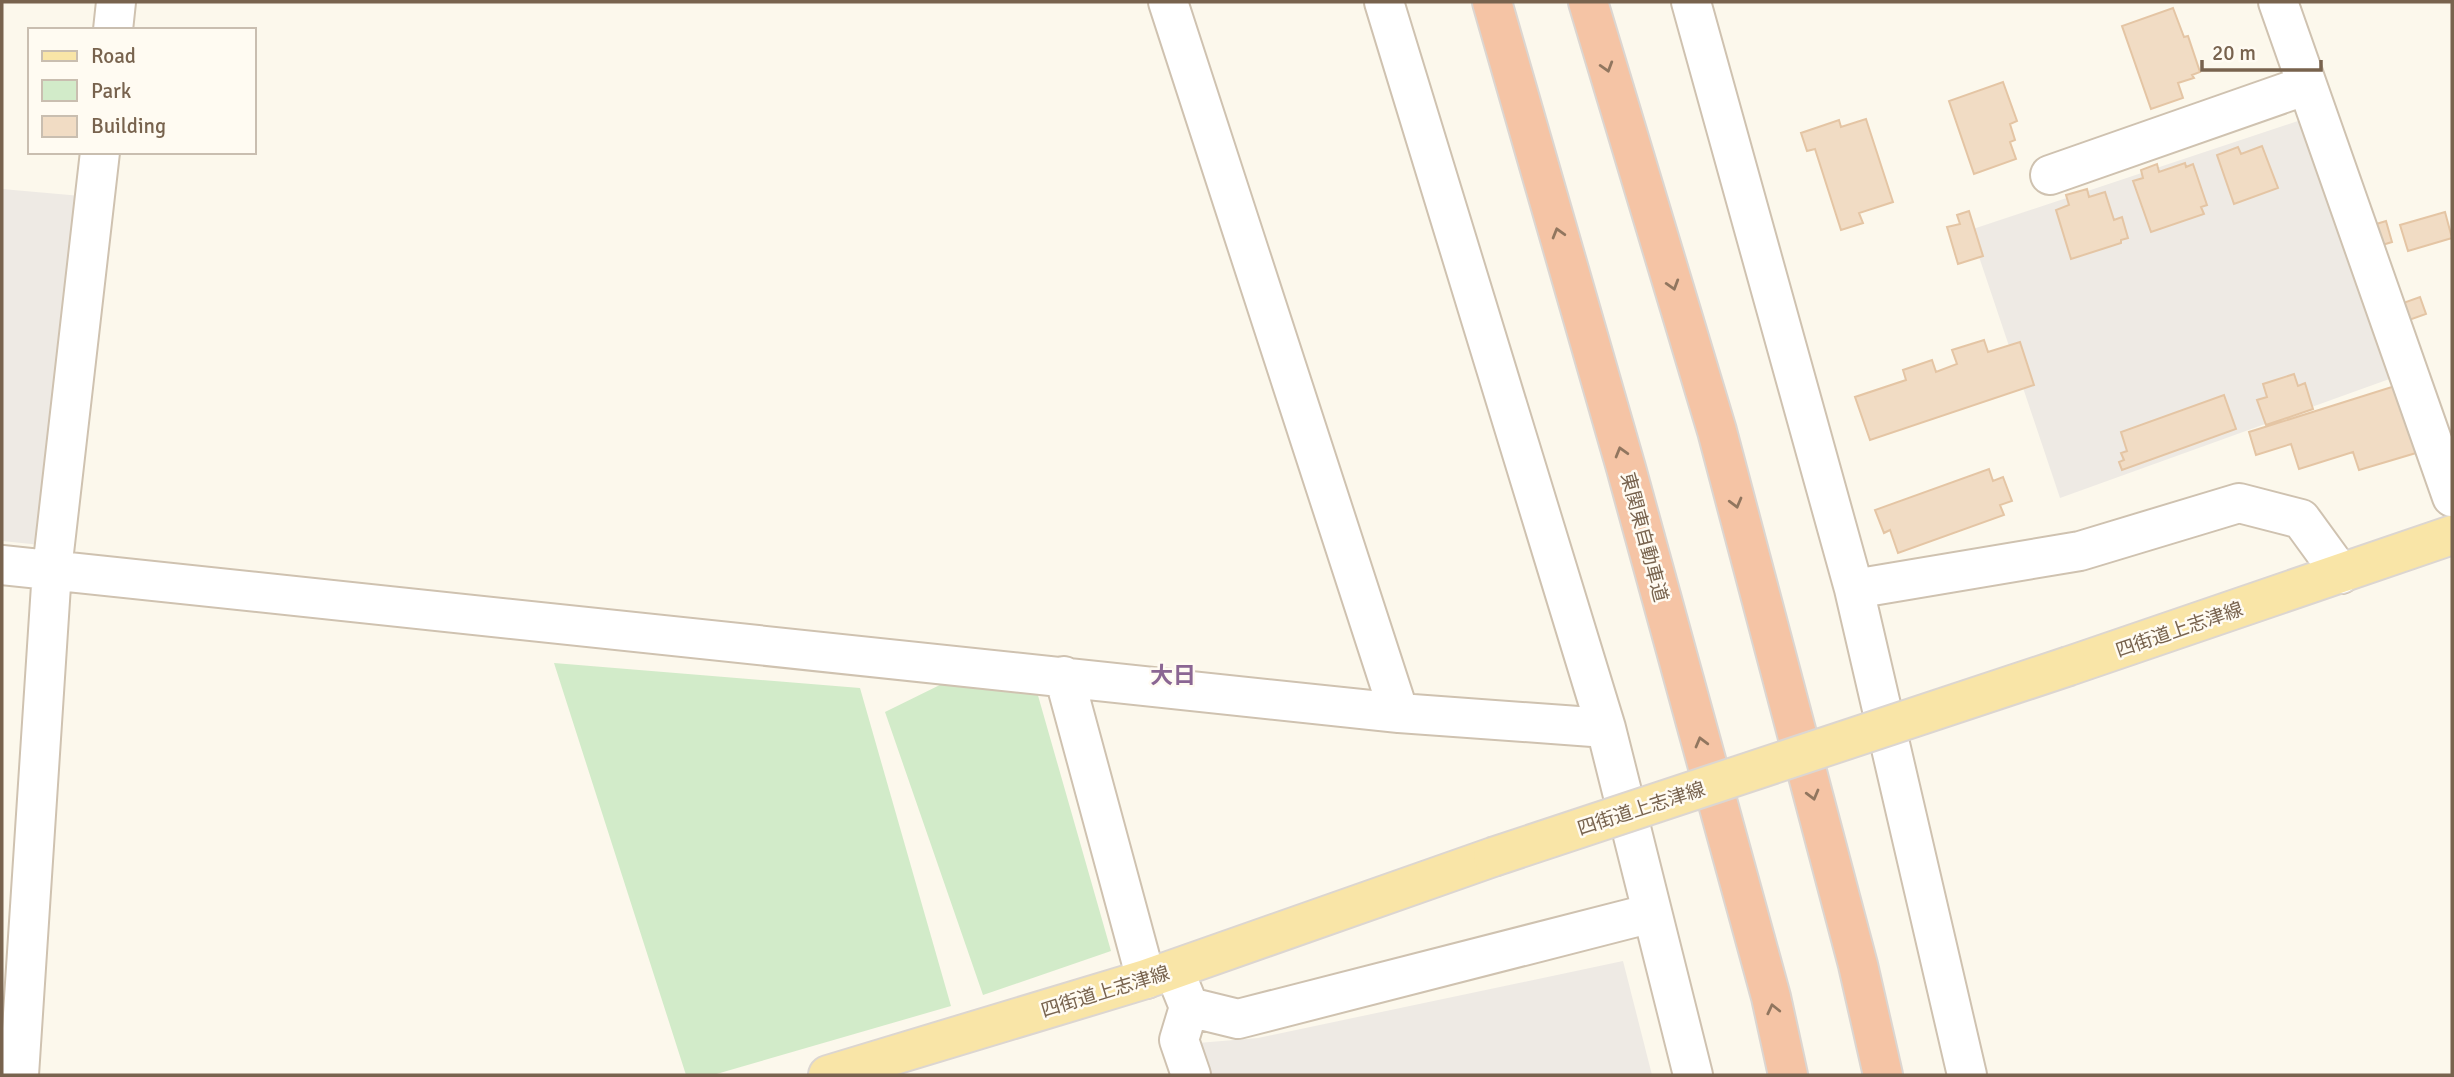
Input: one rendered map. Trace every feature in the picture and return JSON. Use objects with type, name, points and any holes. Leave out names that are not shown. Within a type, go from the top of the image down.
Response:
[{"type":"highway","name":"東関東自動車道","points":[[1492,2],[1633,494],[1767,983],[1788,1075]]},
{"type":"highway","points":[[1588,2],[1717,431],[1858,965],[1882,1075]]},
{"type":"main road","name":"四街道上志津線","points":[[828,1075],[1160,975],[1493,857],[2069,666],[2452,535]]},
{"type":"street","points":[[113,28],[117,2]]},
{"type":"street","points":[[1168,2],[1399,713]]},
{"type":"street","points":[[1384,2],[1606,728],[1693,1075]]},
{"type":"street","points":[[1691,2],[1854,589],[1967,1075]]},
{"type":"street","points":[[2278,2],[2452,497]]},
{"type":"street","points":[[2050,175],[2307,85]]},
{"type":"street","points":[[19,1075],[52,570],[100,154]]},
{"type":"street","points":[[1854,589],[2080,551],[2239,503],[2301,519],[2341,574]]},
{"type":"street","points":[[2,565],[1399,713],[1606,728]]},
{"type":"street","points":[[1064,677],[1160,975],[1189,1007],[1238,1019],[1652,913]]},
{"type":"street","points":[[1189,1007],[1179,1040],[1191,1075]]},
{"type":"shaded area","points":[[2313,116],[2395,377],[2060,498],[1970,230]]},
{"type":"shaded area","points":[[2,189],[81,196],[41,545],[2,541]]},
{"type":"shaded area","points":[[1623,961],[1652,1075],[1209,1075],[1198,1043],[1258,1038]]},
{"type":"green space","points":[[554,663],[860,688],[951,1006],[713,1075],[686,1075]]},
{"type":"green space","points":[[950,680],[1037,692],[1111,951],[983,995],[885,712]]},
{"type":"building","points":[[2173,8],[2184,37],[2188,36],[2200,72],[2192,75],[2194,78],[2178,83],[2183,98],[2151,109],[2122,26]]},
{"type":"building","points":[[2003,82],[2017,121],[2010,124],[2015,140],[2010,142],[2016,159],[1974,174],[1949,101]]},
{"type":"building","points":[[1866,119],[1893,202],[1859,213],[1863,223],[1841,230],[1815,149],[1807,151],[1801,133],[1839,120],[1841,127]]},
{"type":"building","points":[[2262,146],[2278,188],[2234,204],[2217,155],[2238,147],[2241,154]]},
{"type":"building","points":[[2185,163],[2186,167],[2193,164],[2207,205],[2201,207],[2204,214],[2151,232],[2133,181],[2143,178],[2141,170],[2157,164],[2159,172]]},
{"type":"building","points":[[2087,189],[2089,197],[2105,192],[2114,220],[2122,217],[2128,238],[2121,240],[2121,243],[2071,259],[2056,210],[2069,205],[2066,195]]},
{"type":"building","points":[[1969,211],[1983,256],[1958,264],[1947,227],[1960,224],[1957,215]]},
{"type":"building","points":[[2445,212],[2452,238],[2408,251],[2400,225]]},
{"type":"building","points":[[2386,221],[2392,242],[2379,246],[2373,225]]},
{"type":"building","points":[[2420,297],[2426,314],[2409,320],[2403,303]]},
{"type":"building","points":[[1984,340],[1988,352],[2020,342],[2034,385],[1870,440],[1855,397],[1906,380],[1903,370],[1932,360],[1936,372],[1957,364],[1952,350]]},
{"type":"building","points":[[2294,374],[2298,386],[2305,383],[2313,409],[2266,425],[2257,400],[2267,397],[2263,384]]},
{"type":"building","points":[[2395,386],[2416,453],[2359,470],[2353,452],[2299,469],[2291,444],[2256,455],[2249,432]]},
{"type":"building","points":[[2224,395],[2236,429],[2122,470],[2119,462],[2124,460],[2121,453],[2127,451],[2121,432]]},
{"type":"building","points":[[1989,469],[1993,481],[2003,477],[2012,501],[2000,505],[2004,515],[1898,553],[1890,530],[1884,533],[1875,510]]},
{"type":"district","name":"大日","points":[[1173,675]]}]
